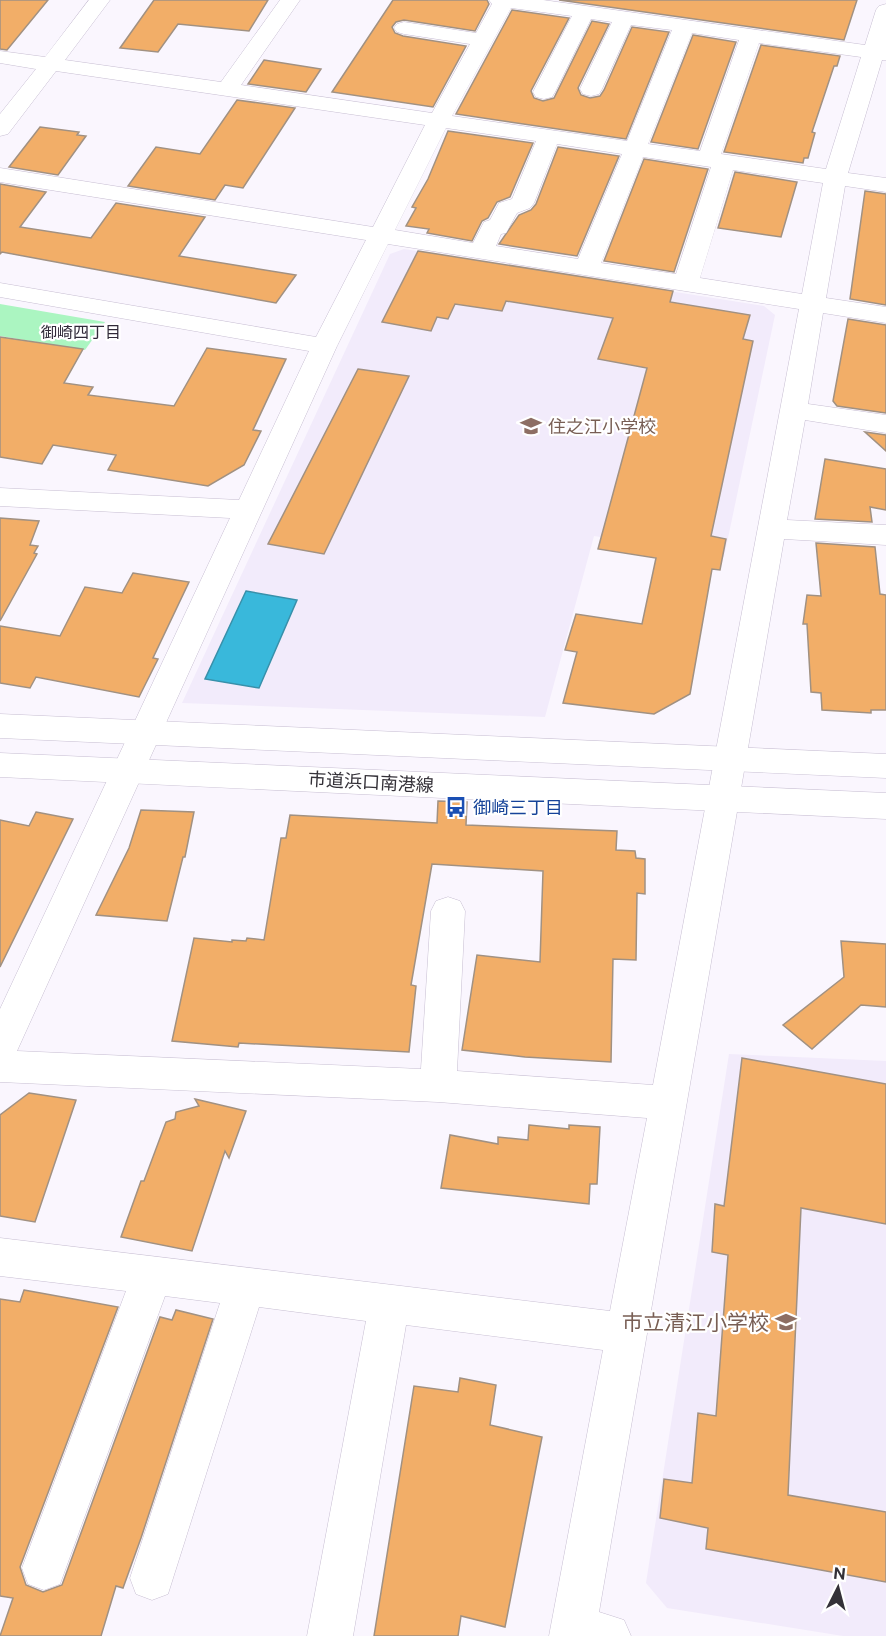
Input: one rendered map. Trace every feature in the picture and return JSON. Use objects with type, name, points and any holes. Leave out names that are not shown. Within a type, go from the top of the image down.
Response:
[{"type":"street","points":[[0,129],[100,0]]},
{"type":"street","points":[[226,90],[290,0]]},
{"type":"street","points":[[499,0],[880,53]]},
{"type":"street","points":[[0,1048],[324,346],[438,121],[505,0]]},
{"type":"street","points":[[584,1634],[628,1333],[722,798],[835,178],[880,53],[886,10]]},
{"type":"street","points":[[544,93],[584,12]]},
{"type":"street","points":[[556,70],[594,83],[624,18]]},
{"type":"street","points":[[587,268],[630,156],[636,149],[684,27]]},
{"type":"street","points":[[404,28],[483,40]]},
{"type":"street","points":[[686,284],[716,161],[751,36]]},
{"type":"street","points":[[0,57],[886,185]]},
{"type":"street","points":[[482,251],[492,227],[498,228],[507,208],[522,203],[549,137]]},
{"type":"street","points":[[0,175],[886,315]]},
{"type":"street","points":[[0,290],[324,346]]},
{"type":"street","points":[[792,410],[886,424]]},
{"type":"street","points":[[0,497],[250,510]]},
{"type":"street","points":[[772,529],[886,535]]},
{"type":"street","points":[[0,726],[886,766]]},
{"type":"street","name":"市道浜口南港線","points":[[0,765],[886,806]]},
{"type":"street","points":[[438,1086],[448,911]]},
{"type":"street","points":[[0,1066],[438,1086],[669,1103]]},
{"type":"street","points":[[0,1257],[628,1333]]},
{"type":"street","points":[[44,1568],[152,1275]]},
{"type":"street","points":[[152,1578],[246,1286]]},
{"type":"street","points":[[330,1636],[389,1304]]},
{"type":"shaded area","name":"住之江小学校","points":[[404,249],[764,306],[775,315],[724,557],[594,536],[545,717],[182,703],[390,254]]},
{"type":"shaded area","name":"市立清江小学校","points":[[729,1054],[886,1061],[886,1636],[843,1636],[667,1608],[646,1583]]},
{"type":"green space","points":[[0,304],[105,322],[85,350],[0,336]]},
{"type":"water","points":[[246,591],[297,600],[259,688],[205,679]]},
{"type":"building","points":[[0,0],[48,0],[7,50],[0,49]]},
{"type":"building","points":[[154,0],[268,0],[249,31],[178,24],[158,52],[120,48]]},
{"type":"building","points":[[393,0],[487,0],[489,4],[475,31],[404,20],[396,22],[392,27],[395,33],[403,36],[466,46],[433,107],[332,92]]},
{"type":"building","points":[[559,0],[857,0],[844,40]]},
{"type":"building","points":[[512,10],[569,18],[531,91],[534,98],[543,101],[554,98],[592,21],[609,24],[578,88],[581,95],[590,98],[600,96],[604,90],[632,27],[669,32],[626,139],[456,114]]},
{"type":"building","points":[[693,35],[736,42],[698,149],[651,142]]},
{"type":"building","points":[[761,45],[840,56],[837,66],[834,66],[812,132],[815,133],[808,158],[804,158],[803,163],[724,152]]},
{"type":"building","points":[[264,60],[321,69],[306,92],[248,84]]},
{"type":"building","points":[[237,100],[295,108],[243,188],[225,185],[215,200],[128,186],[156,147],[200,154]]},
{"type":"building","points":[[40,127],[79,132],[77,135],[86,136],[58,175],[9,167]]},
{"type":"building","points":[[448,131],[533,143],[510,197],[497,202],[488,218],[482,221],[472,241],[427,233],[429,229],[406,226],[416,208],[412,207],[428,179]]},
{"type":"building","points":[[558,147],[619,156],[577,256],[499,244],[519,215],[531,210],[536,204]]},
{"type":"building","points":[[644,159],[708,169],[674,272],[604,261]]},
{"type":"building","points":[[735,172],[797,182],[781,237],[718,228]]},
{"type":"building","points":[[0,184],[46,192],[20,227],[91,238],[116,203],[205,217],[179,256],[296,275],[276,303],[2,252],[0,254]]},
{"type":"building","points":[[865,191],[886,194],[886,305],[850,299]]},
{"type":"building","points":[[418,251],[673,291],[670,302],[750,315],[743,339],[753,341],[711,536],[726,539],[720,570],[712,569],[690,694],[654,714],[563,703],[577,652],[565,650],[576,614],[642,624],[656,558],[598,549],[647,368],[598,359],[613,318],[506,301],[502,311],[455,304],[448,319],[437,317],[431,331],[382,322]]},
{"type":"building","points":[[848,319],[886,325],[886,413],[837,406],[833,401]]},
{"type":"building","points":[[0,337],[83,349],[64,383],[93,387],[88,395],[174,406],[207,348],[286,359],[253,430],[261,431],[244,465],[208,486],[108,470],[116,455],[53,445],[42,464],[0,457]]},
{"type":"building","points":[[358,369],[409,376],[324,554],[268,544]]},
{"type":"building","points":[[865,432],[886,435],[886,451]]},
{"type":"building","points":[[825,459],[886,469],[886,510],[870,507],[872,522],[815,519]]},
{"type":"building","points":[[0,518],[39,521],[30,545],[38,546],[34,553],[37,554],[0,621]]},
{"type":"building","points":[[816,543],[875,547],[880,594],[886,595],[886,710],[871,710],[871,713],[822,710],[821,693],[811,692],[807,624],[803,624],[807,595],[821,596]]},
{"type":"building","points":[[133,573],[189,582],[153,658],[158,659],[139,697],[36,677],[30,688],[0,683],[0,626],[60,636],[85,587],[122,593]]},
{"type":"building","points":[[438,801],[467,802],[466,825],[617,831],[616,850],[635,851],[636,858],[645,859],[645,894],[637,893],[636,960],[613,959],[611,1062],[525,1057],[462,1050],[477,955],[540,962],[543,871],[432,864],[411,985],[416,986],[409,1052],[239,1043],[238,1047],[172,1041],[194,938],[232,942],[232,940],[246,941],[247,938],[264,940],[281,838],[286,838],[290,815],[437,823]]},
{"type":"building","points":[[141,810],[194,812],[185,857],[183,857],[167,921],[96,915],[129,848]]},
{"type":"building","points":[[36,812],[73,819],[0,967],[0,820],[29,826]]},
{"type":"building","points":[[841,941],[886,944],[886,1007],[861,1005],[812,1049],[783,1025],[844,977]]},
{"type":"building","points":[[742,1058],[886,1084],[886,1224],[801,1208],[788,1495],[886,1512],[886,1582],[706,1549],[708,1528],[660,1518],[664,1479],[692,1483],[698,1413],[716,1416],[728,1255],[712,1252],[715,1204],[724,1206]]},
{"type":"building","points":[[29,1093],[76,1100],[35,1222],[0,1216],[0,1115]]},
{"type":"building","points":[[195,1099],[246,1111],[229,1158],[225,1151],[192,1251],[121,1237],[166,1122],[175,1119],[176,1112],[199,1106]]},
{"type":"building","points":[[529,1125],[569,1129],[569,1125],[600,1127],[597,1184],[590,1184],[589,1204],[441,1188],[450,1135],[498,1144],[498,1137],[528,1140]]},
{"type":"building","points":[[24,1290],[118,1307],[20,1567],[26,1585],[43,1592],[62,1585],[160,1317],[172,1320],[176,1310],[213,1319],[141,1538],[123,1588],[116,1586],[101,1636],[0,1636],[13,1598],[0,1596],[0,1299],[20,1302]]},
{"type":"building","points":[[460,1378],[496,1385],[490,1425],[542,1437],[505,1627],[461,1616],[458,1636],[374,1636],[414,1386],[458,1392]]},
{"type":"place","name":"住之江小学校","points":[[531,426]]},
{"type":"place","name":"御崎三丁目","points":[[456,807]]},
{"type":"place","name":"市立清江小学校","points":[[786,1322]]},
{"type":"district","name":"御崎四丁目","points":[[81,332]]}]
